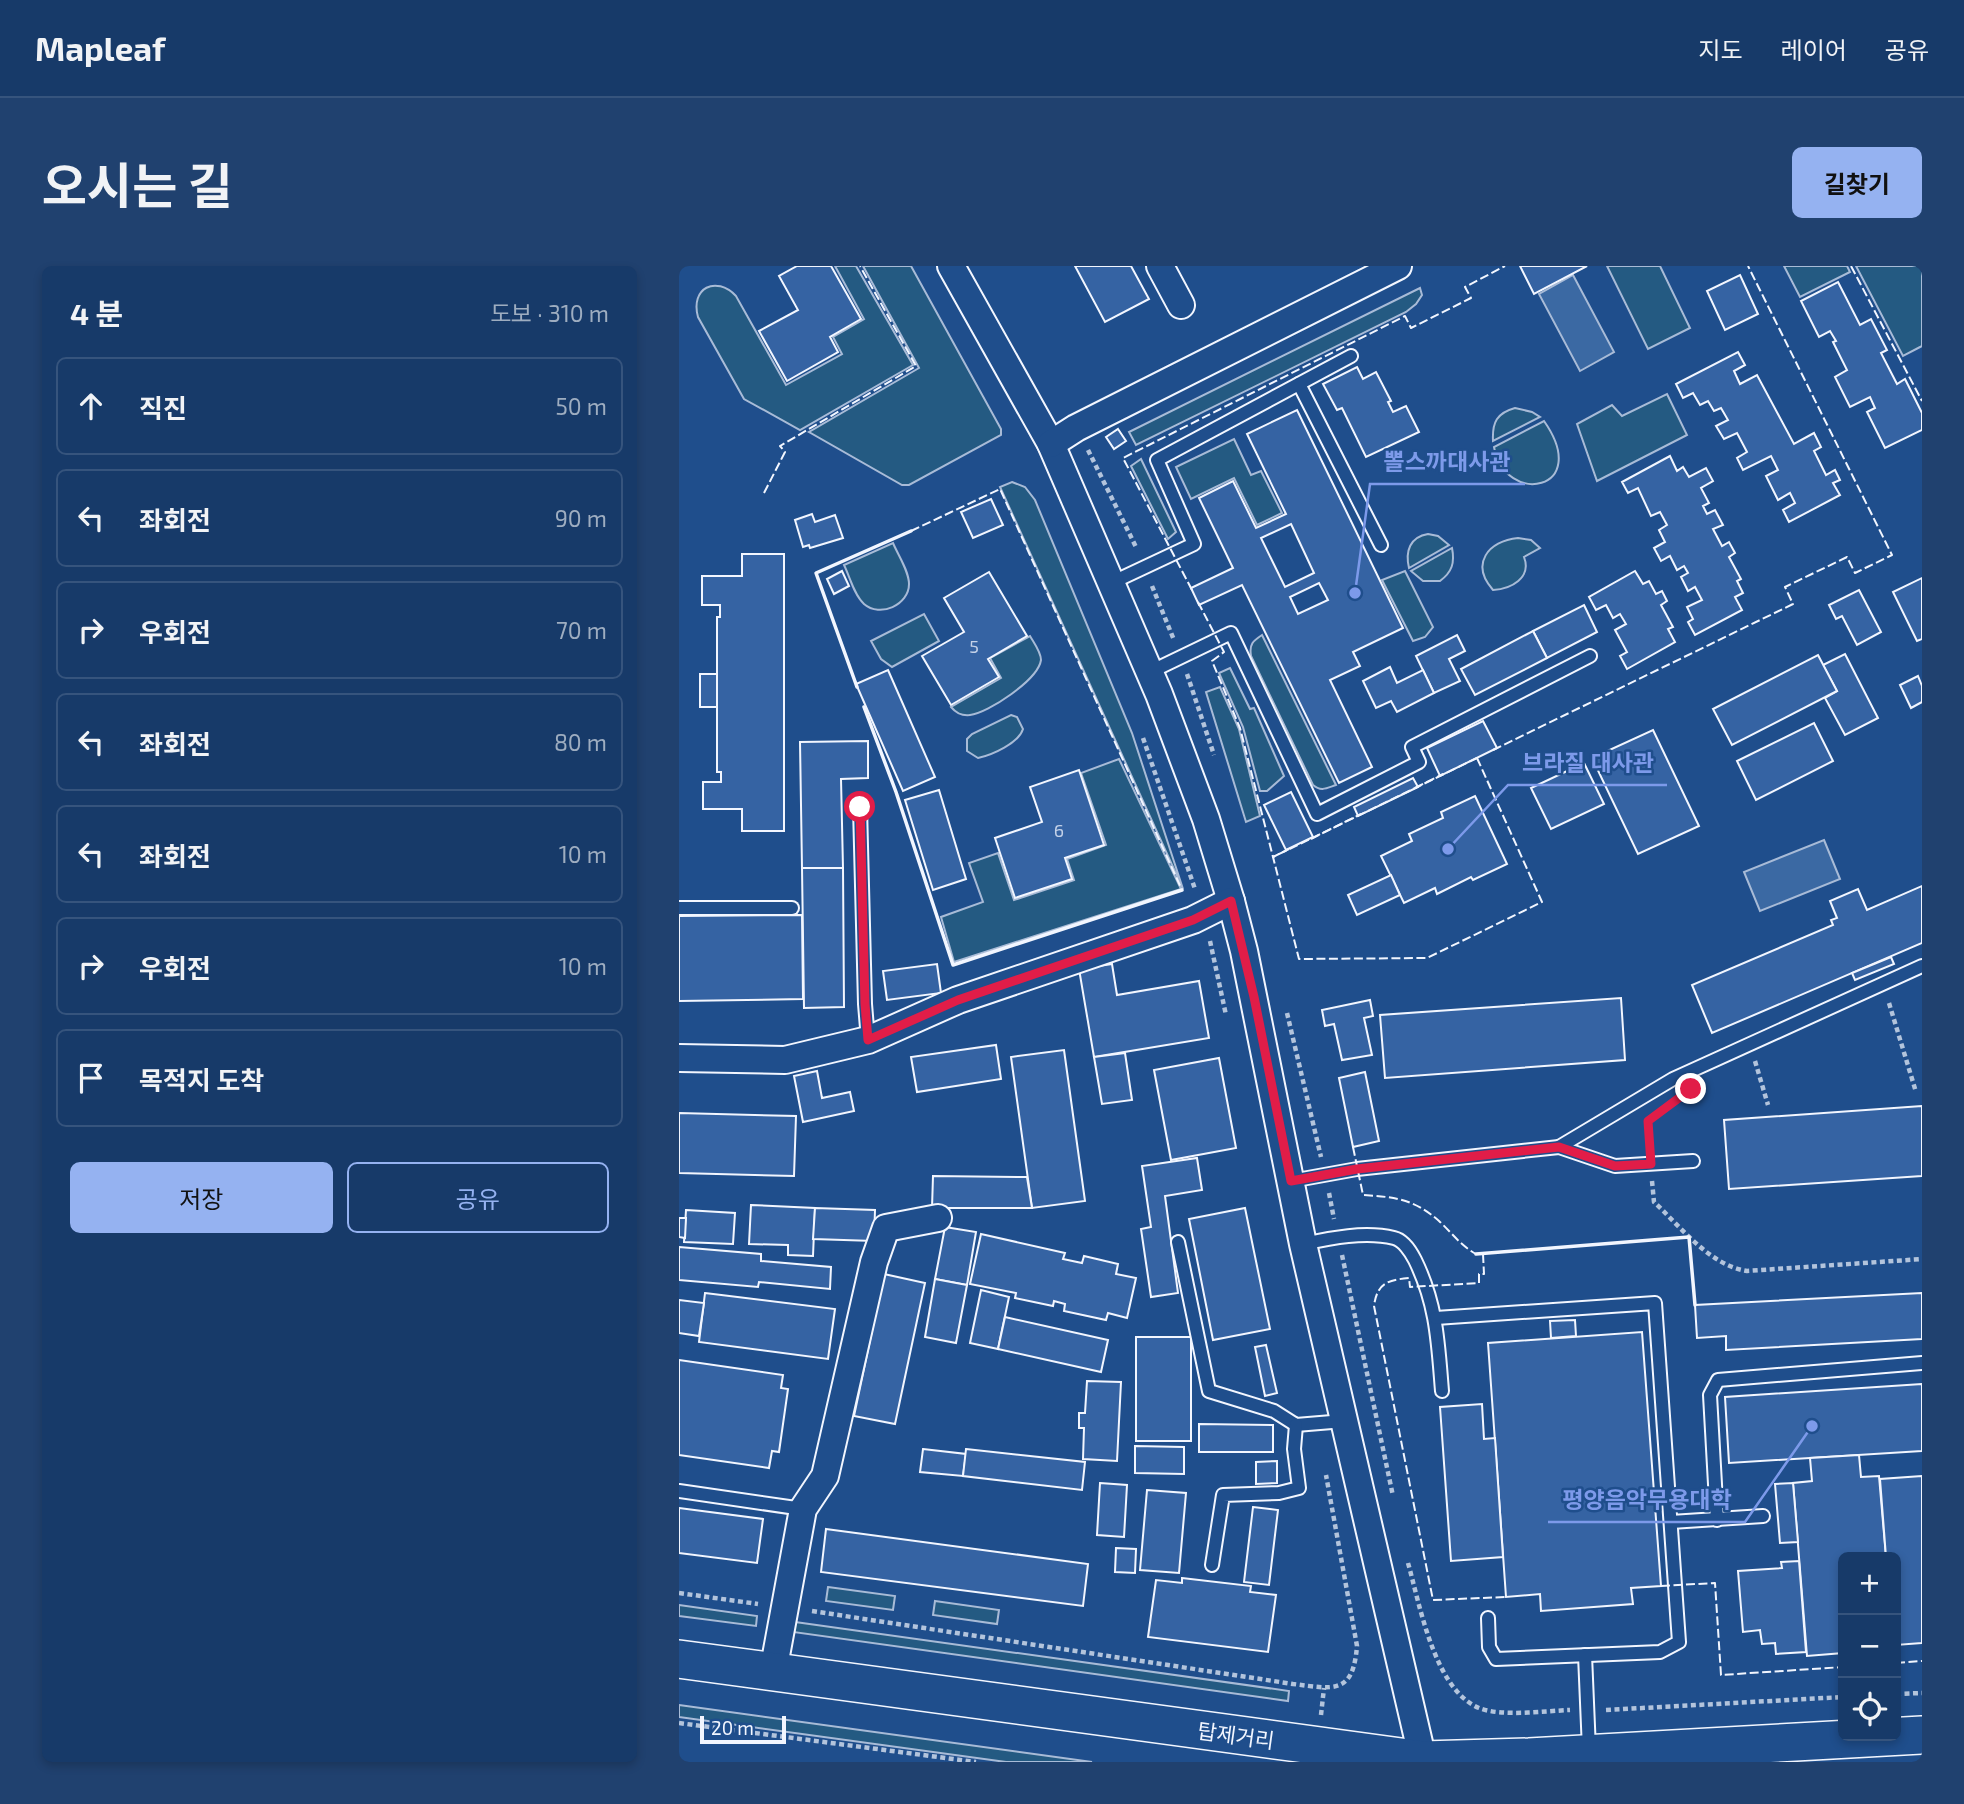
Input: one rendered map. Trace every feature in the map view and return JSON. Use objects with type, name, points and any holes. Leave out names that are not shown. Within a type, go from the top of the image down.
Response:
[{"type":"main road","name":"탑제거리","points":[[679,1659],[1423,1761],[1806,1747],[1922,1735]]},
{"type":"street","points":[[951,266],[1051,444],[1150,672],[1206,819],[1231,901],[1254,997],[1303,1244],[1423,1761]]},
{"type":"street","points":[[1160,266],[1181,306]]},
{"type":"street","points":[[1051,444],[1076,428],[1398,266]]},
{"type":"street","points":[[679,1058],[785,1060],[868,1040],[958,1000],[1204,915],[1231,901]]},
{"type":"street","points":[[773,1672],[803,1509],[825,1476],[874,1262],[886,1228],[938,1218]]},
{"type":"lane","points":[[1111,583],[1194,544],[1157,460],[1351,356]]},
{"type":"lane","points":[[1299,384],[1381,545]]},
{"type":"lane","points":[[1150,672],[1231,633],[1317,814],[1419,762],[1412,747],[1590,656]]},
{"type":"lane","points":[[860,807],[868,1040]]},
{"type":"lane","points":[[679,908],[792,908]]},
{"type":"lane","points":[[1291,1181],[1357,1169],[1559,1147],[1673,1079],[1922,966]]},
{"type":"lane","points":[[1559,1147],[1615,1166],[1693,1161]]},
{"type":"lane","points":[[1303,1244],[1338,1237],[1373,1236],[1397,1238],[1411,1251],[1428,1286],[1436,1318],[1442,1391]]},
{"type":"lane","points":[[1178,1241],[1209,1391],[1274,1411],[1296,1425],[1344,1421]]},
{"type":"lane","points":[[1436,1318],[1655,1303],[1679,1642],[1660,1652],[1496,1660],[1489,1647],[1487,1618]]},
{"type":"lane","points":[[1717,1520],[1710,1395],[1718,1380],[1922,1363]]},
{"type":"lane","points":[[1212,1564],[1223,1495],[1279,1493],[1299,1488],[1294,1449],[1296,1425]]},
{"type":"lane","points":[[679,1491],[803,1509]]},
{"type":"lane","points":[[1671,1522],[1763,1516]]},
{"type":"lane","points":[[1585,1655],[1589,1754]]},
{"type":"path","points":[[1076,428],[1110,490],[1145,567],[1181,657],[1218,766]]},
{"type":"path","points":[[1143,737],[1204,915],[1228,1024]]},
{"type":"path","points":[[1877,1009],[1900,999]]},
{"type":"path","points":[[1285,1002],[1325,1175],[1394,1502]]},
{"type":"path","points":[[1889,1003],[1916,1092]]},
{"type":"path","points":[[1744,1065],[1767,1055]]},
{"type":"path","points":[[1755,1060],[1768,1105]]},
{"type":"path","points":[[1659,1113],[1648,1121],[1654,1202],[1715,1260],[1733,1269],[1747,1271],[1922,1259]]},
{"type":"path","points":[[679,1593],[1293,1684],[1324,1688],[1340,1685],[1351,1678],[1357,1646],[1316,1423]]},
{"type":"path","points":[[1406,1555],[1428,1636],[1443,1675],[1463,1697],[1478,1707],[1494,1711],[1587,1710],[1838,1697]]},
{"type":"path","points":[[1901,1694],[1922,1692]]},
{"type":"path","points":[[679,1723],[976,1762]]},
{"type":"shaded area","points":[[835,266],[856,266],[913,365],[800,430],[744,399],[698,317],[698,299],[701,292],[713,286],[721,286],[736,296],[786,385],[842,354],[833,337],[864,319]]},
{"type":"shaded area","points":[[863,266],[911,266],[1001,429],[1001,435],[909,485],[902,485],[809,432],[919,368]]},
{"type":"shaded area","points":[[1607,266],[1660,266],[1690,328],[1648,349]]},
{"type":"shaded area","points":[[1784,266],[1847,266],[1850,272],[1800,297]]},
{"type":"shaded area","points":[[1856,266],[1922,266],[1922,346],[1903,356]]},
{"type":"shaded area","points":[[1573,275],[1614,352],[1580,371],[1539,294]]},
{"type":"shaded area","points":[[1420,288],[1422,295],[1406,312],[1136,445],[1129,432]]},
{"type":"shaded area","points":[[1667,394],[1687,435],[1597,481],[1577,424],[1612,405],[1622,416]]},
{"type":"shaded area","points":[[1515,408],[1540,417],[1493,441],[1493,429],[1497,419]]},
{"type":"shaded area","points":[[1544,421],[1556,445],[1558,463],[1553,476],[1541,483],[1528,484],[1513,478],[1501,466],[1494,447]]},
{"type":"shaded area","points":[[1234,439],[1251,475],[1261,471],[1282,513],[1257,525],[1234,478],[1191,499],[1176,467]]},
{"type":"shaded area","points":[[1141,459],[1176,532],[1168,539],[1131,466]]},
{"type":"shaded area","points":[[1012,482],[1025,487],[1035,500],[1132,733],[1183,889],[1000,487]]},
{"type":"shaded area","points":[[1428,534],[1438,536],[1449,545],[1409,568],[1410,546],[1417,538]]},
{"type":"shaded area","points":[[1518,538],[1531,540],[1540,548],[1524,557],[1525,571],[1518,581],[1493,590],[1483,571],[1486,555],[1498,544]]},
{"type":"shaded area","points":[[893,543],[907,574],[908,591],[899,603],[878,610],[864,604],[857,596],[844,565]]},
{"type":"shaded area","points":[[1452,548],[1452,567],[1440,581],[1423,581],[1411,571]]},
{"type":"shaded area","points":[[1405,571],[1433,627],[1425,637],[1413,641],[1382,580]]},
{"type":"shaded area","points":[[924,614],[939,641],[892,667],[881,659],[871,641]]},
{"type":"shaded area","points":[[1262,635],[1336,785],[1321,789],[1313,785],[1251,656],[1252,643]]},
{"type":"shaded area","points":[[1030,636],[1041,660],[1038,668],[1022,686],[1000,702],[978,713],[959,714],[951,707],[1001,678],[990,658]]},
{"type":"shaded area","points":[[1230,668],[1250,709],[1254,708],[1284,776],[1267,791],[1260,791],[1243,727],[1219,673]]},
{"type":"shaded area","points":[[1220,687],[1239,729],[1260,816],[1246,822],[1206,692]]},
{"type":"shaded area","points":[[1011,715],[1017,717],[1023,729],[1011,744],[978,758],[967,751],[967,739],[972,734]]},
{"type":"shaded area","points":[[1119,759],[1181,889],[954,962],[941,917],[983,902],[969,863],[998,853],[1014,900],[1074,880],[1067,859],[1106,845],[1081,773]]},
{"type":"shaded area","points":[[1824,840],[1840,879],[1760,911],[1744,872]]},
{"type":"shaded area","points":[[828,1587],[895,1596],[893,1610],[826,1601]]},
{"type":"shaded area","points":[[935,1601],[999,1610],[997,1624],[933,1615]]},
{"type":"shaded area","points":[[679,1605],[757,1616],[756,1626],[679,1616]]},
{"type":"shaded area","points":[[788,1621],[1289,1691],[1288,1701],[786,1631]]},
{"type":"shaded area","points":[[679,1705],[1092,1762],[1006,1762],[679,1717]]},
{"type":"building","points":[[797,266],[831,266],[861,319],[830,337],[838,352],[787,381],[759,331],[798,310],[779,276]]},
{"type":"building","points":[[1075,266],[1131,266],[1149,299],[1105,322]]},
{"type":"building","points":[[1520,266],[1587,266],[1534,294]]},
{"type":"building","points":[[1740,275],[1758,314],[1725,330],[1707,291]]},
{"type":"building","points":[[1838,282],[1860,325],[1871,319],[1887,350],[1881,353],[1897,384],[1905,379],[1922,413],[1922,430],[1885,448],[1867,412],[1875,408],[1870,397],[1850,407],[1835,377],[1847,370],[1833,342],[1836,341],[1830,331],[1819,337],[1801,301]]},
{"type":"building","points":[[1738,352],[1745,365],[1734,371],[1740,384],[1757,375],[1794,444],[1814,433],[1821,447],[1814,451],[1826,475],[1835,470],[1840,480],[1833,483],[1840,495],[1789,522],[1783,510],[1795,503],[1790,493],[1778,500],[1766,476],[1778,470],[1771,456],[1743,470],[1737,458],[1747,452],[1737,433],[1724,439],[1716,426],[1728,420],[1721,408],[1714,411],[1708,401],[1700,405],[1693,393],[1683,398],[1676,384]]},
{"type":"building","points":[[1357,367],[1363,379],[1376,372],[1391,401],[1388,402],[1393,412],[1406,406],[1419,432],[1366,457],[1342,408],[1337,410],[1323,384]]},
{"type":"building","points":[[1297,410],[1403,628],[1353,652],[1360,666],[1330,680],[1372,767],[1339,783],[1242,585],[1199,605],[1191,588],[1233,568],[1199,498],[1233,481],[1256,528],[1286,514],[1247,434]],"holes":[[[1291,524],[1314,573],[1285,587],[1261,538]],[[1319,583],[1328,600],[1298,614],[1290,597]]]},
{"type":"building","points":[[1118,429],[1126,441],[1114,449],[1106,437]]},
{"type":"building","points":[[1670,456],[1677,471],[1683,467],[1689,477],[1706,468],[1713,481],[1701,488],[1709,503],[1703,506],[1707,514],[1715,510],[1723,525],[1713,529],[1722,546],[1729,542],[1735,553],[1729,557],[1741,579],[1737,581],[1743,593],[1735,597],[1742,610],[1695,635],[1688,622],[1693,619],[1687,607],[1702,600],[1695,587],[1688,591],[1681,577],[1688,573],[1684,566],[1677,570],[1670,556],[1661,561],[1654,548],[1665,542],[1659,530],[1667,525],[1660,512],[1651,516],[1638,488],[1628,493],[1622,482]]},
{"type":"building","points":[[991,499],[1003,525],[973,538],[961,512]]},
{"type":"building","points":[[812,514],[815,522],[835,515],[843,538],[810,548],[809,545],[803,547],[795,520]]},
{"type":"building","points":[[742,554],[784,554],[784,831],[742,831],[742,809],[703,809],[703,782],[721,782],[721,772],[717,772],[717,617],[720,617],[720,605],[702,605],[702,576],[742,576]]},
{"type":"building","points":[[842,571],[849,586],[834,594],[827,579]]},
{"type":"building","points":[[1635,571],[1643,584],[1649,581],[1656,594],[1662,591],[1667,601],[1661,605],[1673,627],[1668,629],[1675,642],[1627,669],[1620,656],[1627,652],[1615,630],[1626,624],[1620,614],[1613,618],[1606,605],[1596,610],[1589,597]]},
{"type":"building","points":[[989,572],[1027,636],[988,659],[999,677],[951,705],[922,656],[964,632],[944,598]]},
{"type":"building","points":[[1922,578],[1922,639],[1917,641],[1893,592]]},
{"type":"building","points":[[1859,590],[1881,632],[1857,645],[1842,616],[1836,619],[1829,605]]},
{"type":"building","points":[[1584,605],[1597,632],[1547,658],[1533,631]]},
{"type":"building","points":[[1533,631],[1547,658],[1475,695],[1461,669]]},
{"type":"building","points":[[1457,635],[1465,651],[1449,659],[1460,681],[1434,693],[1416,656]]},
{"type":"building","points":[[1845,654],[1878,718],[1845,735],[1825,698],[1837,691],[1823,665]]},
{"type":"building","points":[[1818,655],[1837,691],[1732,745],[1713,709]]},
{"type":"building","points":[[1390,667],[1397,683],[1423,670],[1434,693],[1397,712],[1391,701],[1376,708],[1363,681]]},
{"type":"building","points":[[888,670],[935,777],[903,791],[856,684]]},
{"type":"building","points":[[700,674],[717,674],[717,707],[700,707]]},
{"type":"building","points":[[1918,676],[1922,686],[1922,702],[1911,708],[1900,685]]},
{"type":"building","points":[[1483,721],[1497,748],[1440,776],[1427,748]]},
{"type":"building","points":[[1814,723],[1833,761],[1756,800],[1737,761]]},
{"type":"building","points":[[1653,730],[1699,826],[1638,854],[1592,758]]},
{"type":"building","points":[[868,741],[868,778],[841,779],[843,868],[802,868],[800,742]]},
{"type":"building","points":[[1584,763],[1604,804],[1551,829],[1531,788]]},
{"type":"building","points":[[1079,770],[1104,845],[1065,858],[1072,879],[1015,898],[995,838],[1042,822],[1030,787]]},
{"type":"building","points":[[1413,778],[1418,787],[1358,816],[1354,807]]},
{"type":"building","points":[[939,790],[966,879],[933,890],[905,800]]},
{"type":"building","points":[[1291,792],[1313,837],[1286,850],[1264,805]]},
{"type":"building","points":[[1475,796],[1507,864],[1473,880],[1471,877],[1437,894],[1435,888],[1404,903],[1381,856],[1412,841],[1409,834],[1443,818],[1441,812]]},
{"type":"building","points":[[802,868],[843,868],[844,1007],[804,1008]]},
{"type":"building","points":[[1391,875],[1400,895],[1357,915],[1348,895]]},
{"type":"building","points":[[1922,886],[1922,943],[1712,1033],[1692,985],[1833,925],[1831,920],[1837,918],[1830,901],[1858,889],[1867,910]]},
{"type":"building","points":[[802,915],[803,999],[679,1001],[679,916]]},
{"type":"building","points":[[1891,957],[1894,964],[1855,980],[1852,973]]},
{"type":"building","points":[[937,964],[941,993],[887,1000],[883,971]]},
{"type":"building","points":[[1112,964],[1117,995],[1199,981],[1209,1038],[1094,1057],[1079,969]]},
{"type":"building","points":[[1621,998],[1625,1060],[1385,1078],[1380,1015]]},
{"type":"building","points":[[1370,1000],[1373,1016],[1364,1018],[1372,1055],[1342,1060],[1334,1024],[1325,1026],[1322,1010]]},
{"type":"building","points":[[996,1045],[1001,1079],[917,1092],[911,1057]]},
{"type":"building","points":[[1064,1050],[1085,1201],[1032,1208],[1011,1057]]},
{"type":"building","points":[[1125,1053],[1132,1100],[1102,1104],[1094,1057]]},
{"type":"building","points":[[1219,1058],[1236,1148],[1171,1160],[1154,1070]]},
{"type":"building","points":[[817,1071],[822,1098],[850,1092],[854,1111],[803,1122],[794,1076]]},
{"type":"building","points":[[1365,1072],[1379,1141],[1353,1147],[1339,1078]]},
{"type":"building","points":[[1922,1106],[1922,1176],[1729,1189],[1724,1120]]},
{"type":"building","points":[[679,1113],[796,1116],[794,1176],[679,1173]]},
{"type":"building","points":[[1197,1158],[1202,1190],[1165,1196],[1178,1293],[1151,1297],[1141,1229],[1151,1227],[1142,1166]]},
{"type":"building","points":[[933,1176],[1027,1177],[1032,1208],[932,1208]]},
{"type":"building","points":[[751,1205],[815,1208],[813,1256],[788,1255],[788,1245],[749,1244]]},
{"type":"building","points":[[815,1208],[875,1210],[874,1241],[813,1239]]},
{"type":"building","points":[[1245,1208],[1270,1329],[1213,1340],[1189,1219]]},
{"type":"building","points":[[686,1210],[735,1213],[733,1244],[684,1242]]},
{"type":"building","points":[[679,1218],[686,1218],[685,1238],[679,1237]]},
{"type":"building","points":[[945,1227],[976,1232],[967,1285],[935,1279]]},
{"type":"building","points":[[981,1234],[1065,1253],[1063,1259],[1082,1263],[1084,1256],[1118,1264],[1116,1274],[1136,1278],[1127,1318],[1108,1313],[1106,1320],[1064,1311],[1065,1304],[1054,1301],[1053,1306],[1015,1298],[1016,1293],[970,1284]]},
{"type":"building","points":[[679,1247],[761,1254],[761,1261],[831,1267],[830,1289],[759,1282],[758,1287],[679,1280]]},
{"type":"building","points":[[884,1274],[925,1283],[895,1424],[854,1416]]},
{"type":"building","points":[[935,1279],[967,1285],[956,1343],[925,1337]]},
{"type":"building","points":[[981,1290],[1009,1297],[998,1349],[970,1343]]},
{"type":"building","points":[[705,1293],[835,1309],[828,1359],[699,1342]]},
{"type":"building","points":[[1922,1293],[1922,1339],[1726,1350],[1726,1336],[1697,1338],[1695,1305]]},
{"type":"building","points":[[679,1300],[704,1303],[699,1336],[679,1333]]},
{"type":"building","points":[[1005,1317],[1108,1340],[1101,1372],[998,1349]]},
{"type":"building","points":[[1575,1320],[1576,1336],[1551,1338],[1550,1321]]},
{"type":"building","points":[[1642,1332],[1661,1586],[1631,1588],[1633,1604],[1541,1611],[1540,1594],[1506,1597],[1488,1343]]},
{"type":"building","points":[[1136,1337],[1191,1337],[1191,1441],[1136,1441]]},
{"type":"building","points":[[1266,1345],[1277,1393],[1265,1396],[1255,1347]]},
{"type":"building","points":[[679,1360],[783,1375],[781,1388],[788,1389],[779,1452],[772,1451],[769,1468],[679,1455]]},
{"type":"building","points":[[1087,1381],[1121,1382],[1117,1461],[1083,1459],[1084,1428],[1079,1428],[1079,1413],[1085,1413]]},
{"type":"building","points":[[1922,1384],[1922,1451],[1729,1463],[1725,1397]]},
{"type":"building","points":[[1482,1404],[1484,1439],[1495,1438],[1503,1557],[1451,1561],[1440,1407]]},
{"type":"building","points":[[1199,1424],[1273,1425],[1273,1452],[1199,1452]]},
{"type":"building","points":[[1135,1446],[1184,1447],[1184,1474],[1135,1473]]},
{"type":"building","points":[[923,1449],[966,1454],[963,1476],[920,1472]]},
{"type":"building","points":[[966,1449],[1085,1462],[1082,1490],[963,1476]]},
{"type":"building","points":[[1859,1455],[1861,1477],[1879,1476],[1886,1552],[1838,1552],[1838,1653],[1807,1656],[1793,1483],[1812,1481],[1810,1458]]},
{"type":"building","points":[[1277,1461],[1277,1483],[1256,1484],[1256,1462]]},
{"type":"building","points":[[1922,1476],[1922,1643],[1901,1645],[1901,1552],[1886,1552],[1880,1479]]},
{"type":"building","points":[[1100,1483],[1127,1485],[1124,1537],[1097,1535]]},
{"type":"building","points":[[1793,1483],[1798,1542],[1780,1543],[1775,1484]]},
{"type":"building","points":[[1147,1490],[1186,1493],[1179,1573],[1140,1570]]},
{"type":"building","points":[[1253,1507],[1278,1510],[1269,1585],[1244,1582]]},
{"type":"building","points":[[679,1508],[763,1519],[757,1563],[679,1553]]},
{"type":"building","points":[[826,1529],[1088,1564],[1083,1606],[821,1572]]},
{"type":"building","points":[[1116,1548],[1136,1549],[1135,1573],[1115,1572]]},
{"type":"building","points":[[1799,1561],[1806,1652],[1776,1654],[1775,1643],[1762,1644],[1760,1630],[1743,1632],[1738,1571],[1782,1568],[1781,1562]]},
{"type":"building","points":[[1182,1578],[1251,1586],[1250,1592],[1276,1595],[1268,1652],[1148,1637],[1156,1580],[1182,1583]]},
{"type":"fence","points":[[764,493],[785,452],[780,446],[916,366],[860,266]]},
{"type":"fence","points":[[1192,590],[1123,458],[1405,316],[1411,328],[1471,298],[1465,287],[1505,266]]},
{"type":"fence","points":[[1493,750],[1793,604],[1785,587],[1847,557],[1855,573],[1892,555],[1748,266]]},
{"type":"fence","points":[[1851,266],[1922,401]]},
{"type":"fence","points":[[911,531],[1000,489],[1182,890]]},
{"type":"fence","points":[[1198,602],[1224,652],[1212,661],[1240,728],[1273,857],[1289,849]]},
{"type":"fence","points":[[1477,758],[1542,902],[1427,958],[1299,959],[1273,857],[1477,758]]},
{"type":"fence","points":[[1415,788],[1443,774]]},
{"type":"fence","points":[[1311,839],[1361,814]]},
{"type":"fence","points":[[1353,1147],[1363,1195],[1395,1198],[1421,1208],[1476,1254]]},
{"type":"fence","points":[[1483,1254],[1484,1274],[1479,1274],[1479,1283],[1410,1287],[1409,1278],[1395,1280],[1381,1288],[1374,1306],[1433,1600],[1506,1597]]},
{"type":"fence","points":[[1661,1586],[1715,1583],[1721,1675],[1838,1667]]},
{"type":"fence","points":[[1901,1663],[1922,1661]]},
{"type":"wall","points":[[857,687],[816,573],[911,531]]},
{"type":"wall","points":[[864,707],[896,792],[953,965],[1182,890]]},
{"type":"wall","points":[[1476,1254],[1689,1237],[1695,1305]]},
{"type":"place","name":"뽈스까대사관","points":[[1355,593]]},
{"type":"place","name":"브라질 대사관","points":[[1448,849]]},
{"type":"place","name":"평양음악무용대학","points":[[1812,1426]]},
{"type":"route","points":[[860,807],[868,1040],[958,1000],[1193,920],[1231,901],[1254,997],[1291,1181],[1357,1169],[1559,1147],[1615,1166],[1651,1164],[1648,1121],[1691,1089]]}]
